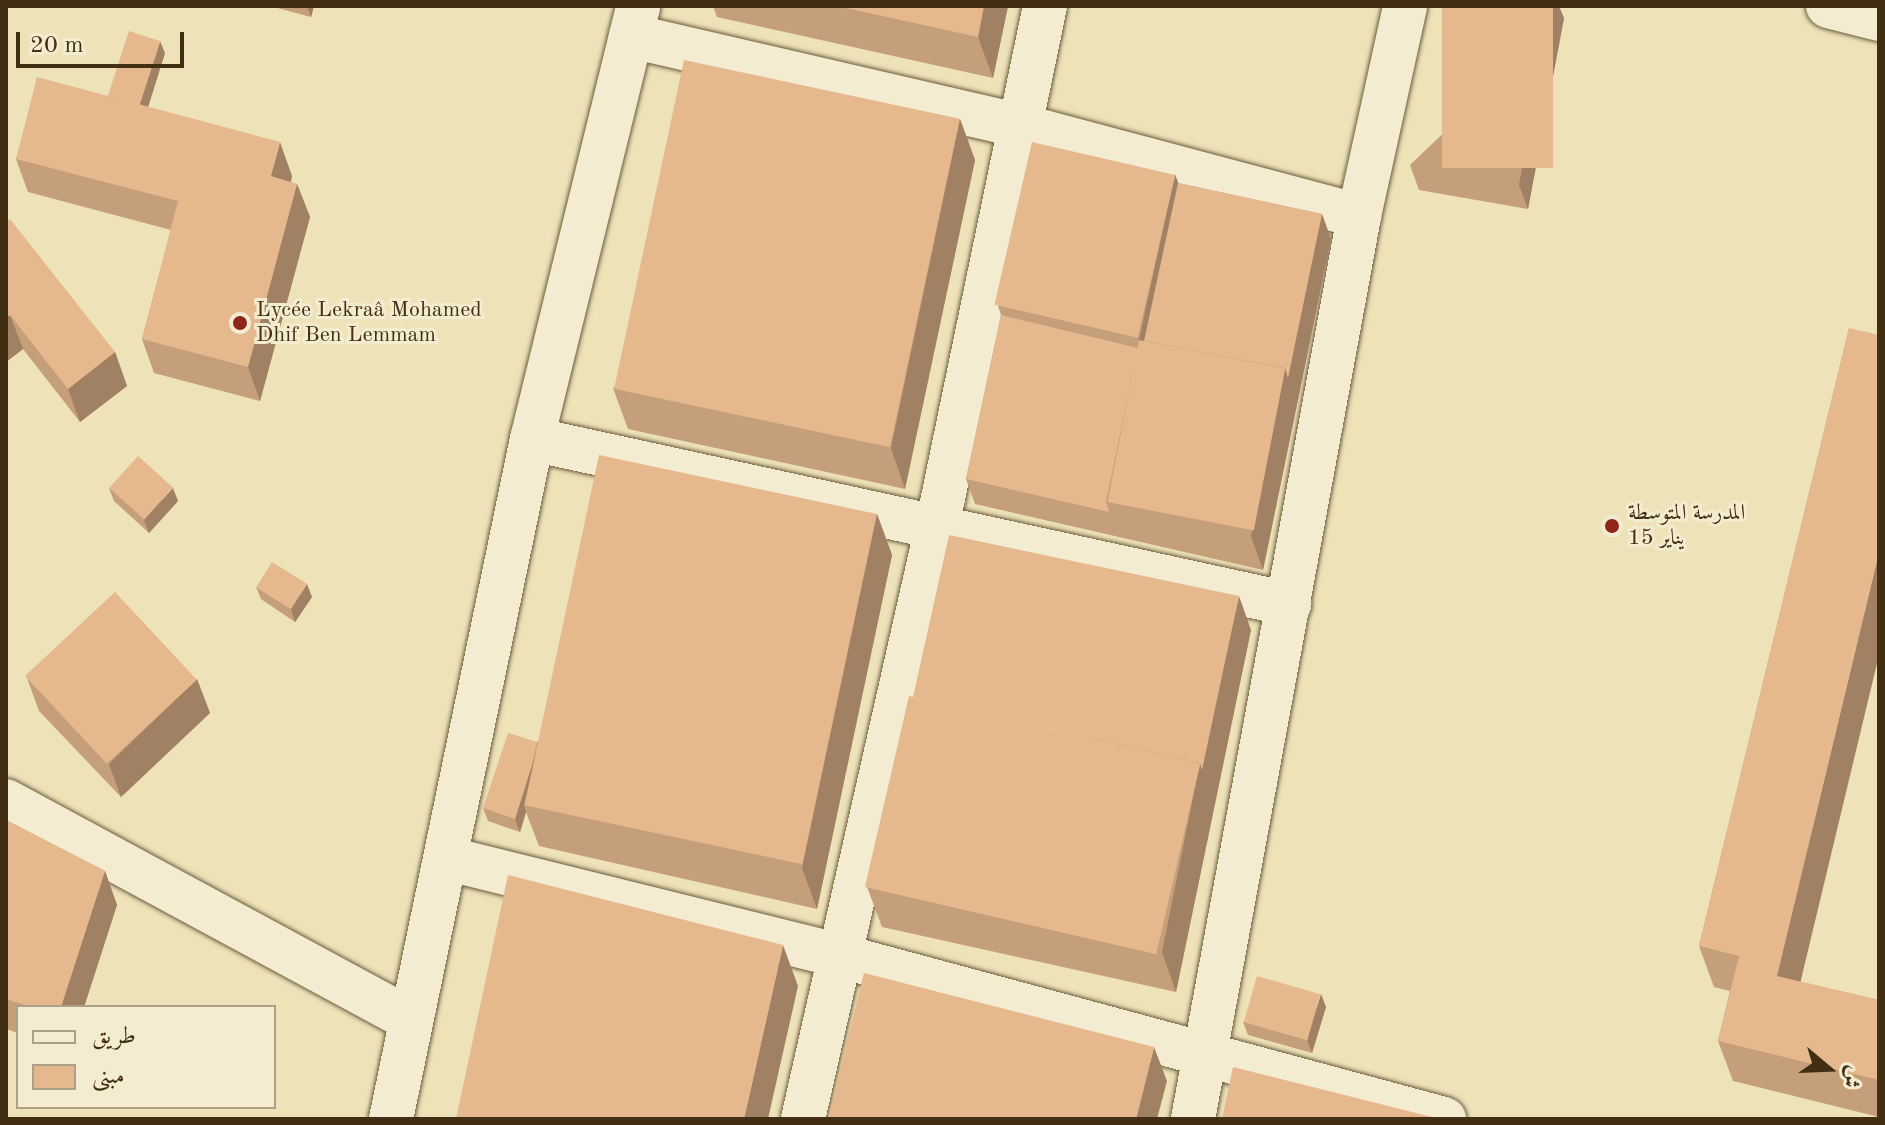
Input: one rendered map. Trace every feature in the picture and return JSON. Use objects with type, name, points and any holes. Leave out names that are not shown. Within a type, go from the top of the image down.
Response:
[{"type":"street","points":[[803,1119],[837,955],[937,527],[1045,6]]},
{"type":"street","points":[[1193,1119],[1359,216],[1405,6]]},
{"type":"street","points":[[1828,6],[1879,19]]},
{"type":"street","points":[[391,1119],[449,859],[532,439],[634,21],[1359,216]]},
{"type":"street","points":[[532,439],[1289,604]]},
{"type":"street","points":[[6,801],[411,1020]]},
{"type":"street","points":[[449,859],[837,955],[1444,1119]]},
{"type":"building","points":[[837,6],[984,6],[978,37]]},
{"type":"building","points":[[1442,6],[1553,6],[1553,168],[1442,168]]},
{"type":"building","points":[[129,31],[160,41],[139,106],[108,96]]},
{"type":"building","points":[[684,60],[960,119],[890,447],[614,389]]},
{"type":"building","points":[[37,77],[280,142],[271,176],[297,184],[248,367],[142,339],[178,201],[16,159]]},
{"type":"building","points":[[1032,142],[1175,175],[1138,338],[994,305]]},
{"type":"building","points":[[1178,183],[1322,214],[1288,378],[1285,368],[1144,341]]},
{"type":"building","points":[[10,219],[115,352],[68,389],[10,315],[6,318],[6,222]]},
{"type":"building","points":[[1001,315],[1138,348],[1106,502],[1109,512],[966,479]]},
{"type":"building","points":[[1849,328],[1879,335],[1879,552],[1777,976],[1879,1000],[1879,1080],[1718,1041],[1739,956],[1699,946]]},
{"type":"building","points":[[1139,340],[1285,368],[1254,530],[1108,502]]},
{"type":"building","points":[[599,455],[877,514],[802,864],[525,805]]},
{"type":"building","points":[[138,456],[173,487],[144,519],[109,488]]},
{"type":"building","points":[[949,535],[1239,596],[1202,770],[1200,763],[913,697]]},
{"type":"building","points":[[272,562],[307,584],[291,609],[256,587]]},
{"type":"building","points":[[115,592],[197,680],[107,764],[25,676]]},
{"type":"building","points":[[909,696],[1200,763],[1156,954],[865,887]]},
{"type":"building","points":[[508,733],[537,742],[515,819],[483,808]]},
{"type":"building","points":[[6,820],[105,871],[62,1005],[26,1005],[6,999]]},
{"type":"building","points":[[508,875],[783,945],[744,1119],[456,1119]]},
{"type":"building","points":[[864,973],[1154,1047],[1136,1119],[828,1119]]},
{"type":"building","points":[[1257,976],[1320,994],[1307,1040],[1244,1022]]},
{"type":"building","points":[[1233,1067],[1440,1119],[1222,1119]]},
{"type":"place","name":"Lycée Lekraâ Mohamed Dhif Ben Lemmam","points":[[240,323]]},
{"type":"place","name":"المدرسة المتوسطة 15 يناير","points":[[1612,526]]}]
